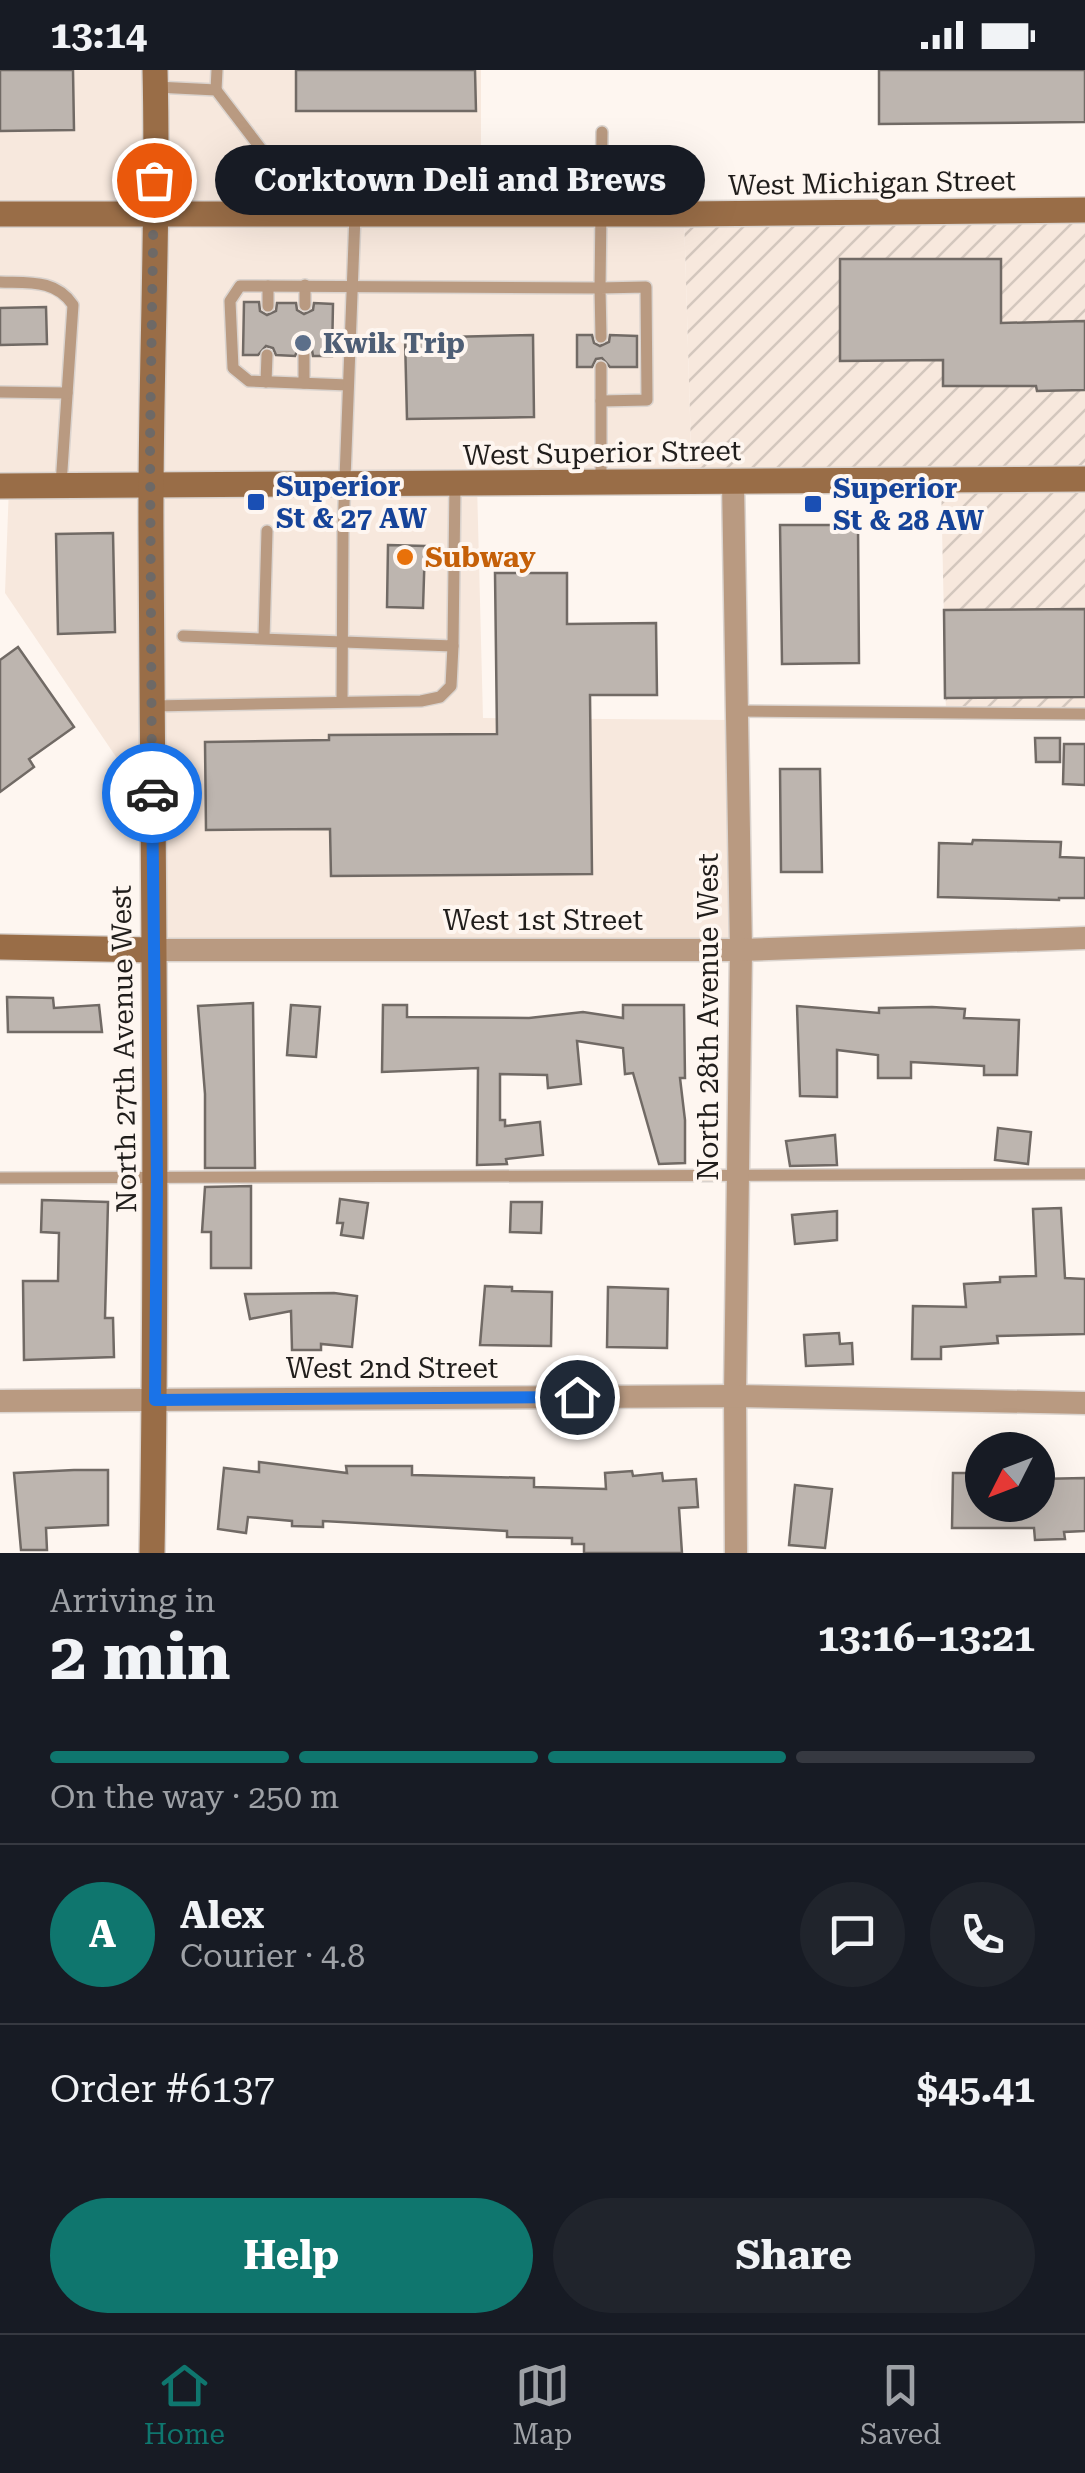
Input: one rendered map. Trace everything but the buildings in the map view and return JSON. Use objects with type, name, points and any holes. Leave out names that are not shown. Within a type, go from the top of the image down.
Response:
[{"type":"street","name":"North 27th Avenue West","points":[[152,1553],[157,1178],[152,950],[151,483],[155,79]]},
{"type":"street","name":"West Michigan Street","points":[[0,214],[1085,210]]},
{"type":"street","name":"West Superior Street","points":[[0,486],[1085,479]]},
{"type":"street","name":"North 28th Avenue West","points":[[733,482],[741,950],[736,1553]]},
{"type":"street","name":"West 1st Street","points":[[0,947],[741,950],[1085,938]]},
{"type":"street","name":"West 2nd Street","points":[[0,1401],[735,1396],[1085,1403]]},
{"type":"lane","points":[[217,70],[216,90],[268,158],[275,213]]},
{"type":"lane","points":[[155,79],[216,90]]},
{"type":"lane","points":[[600,337],[602,132]]},
{"type":"lane","points":[[268,158],[383,152],[467,156]]},
{"type":"lane","points":[[342,701],[352,286],[383,152]]},
{"type":"lane","points":[[0,282],[54,287],[73,306],[61,485]]},
{"type":"lane","points":[[348,384],[249,381],[233,368],[230,301],[240,286],[646,287],[647,400],[601,401]]},
{"type":"lane","points":[[268,286],[268,306]]},
{"type":"lane","points":[[304,305],[305,286]]},
{"type":"lane","points":[[304,354],[304,383]]},
{"type":"lane","points":[[266,382],[267,355]]},
{"type":"lane","points":[[600,367],[601,482]]},
{"type":"lane","points":[[0,392],[67,392]]},
{"type":"lane","points":[[153,706],[422,701],[440,696],[451,686],[455,484]]},
{"type":"lane","points":[[264,638],[266,531]]},
{"type":"lane","points":[[183,636],[453,646]]},
{"type":"lane","points":[[735,711],[1085,714]]},
{"type":"lane","points":[[0,1178],[1085,1174]]},
{"type":"shaded area","points":[[0,70],[481,70],[481,214],[684,214],[692,482],[477,484],[483,718],[735,720],[741,950],[152,950],[152,810],[5,593],[9,486],[0,486]]},
{"type":"shaded area","points":[[1085,210],[1085,714],[946,713],[941,481],[692,482],[684,214]]},
{"type":"way so far","points":[[152,793],[150,442],[154,180]]},
{"type":"place","name":"Corktown Deli and Brews","points":[[154,180]]},
{"type":"place","name":"Kwik Trip","points":[[303,343]]},
{"type":"place","name":"Superior St & 27 AW","points":[[256,502]]},
{"type":"place","name":"Superior St & 28 AW","points":[[813,504]]},
{"type":"place","name":"Subway","points":[[405,557]]},
{"type":"route","points":[[152,793],[157,1178],[155,1400],[577,1397]]}]
